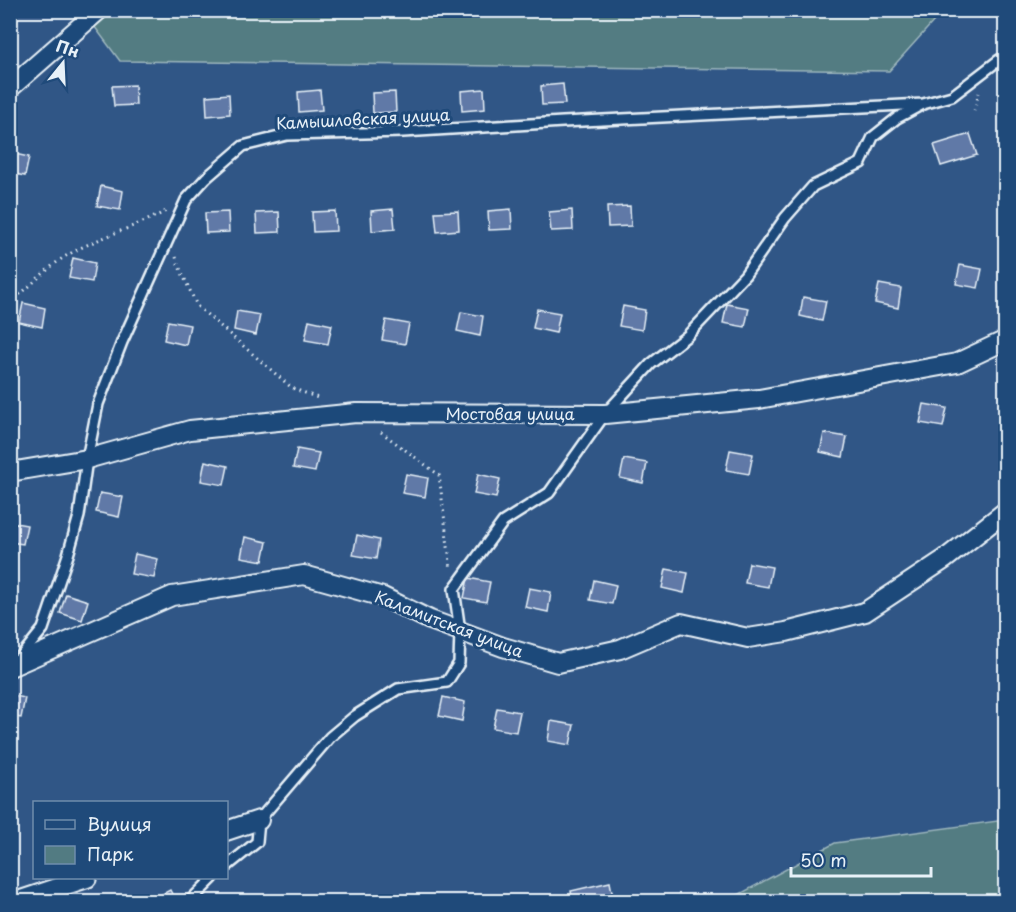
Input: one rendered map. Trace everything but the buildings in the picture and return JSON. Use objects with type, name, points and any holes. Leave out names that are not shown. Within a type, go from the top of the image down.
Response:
[{"type":"street","points":[[10,88],[99,10]]},
{"type":"street","name":"Мостовая улица","points":[[10,472],[87,459],[190,430],[356,413],[605,414],[759,399],[957,363],[1005,340]]},
{"type":"street","name":"Каламитская улица","points":[[12,667],[172,596],[304,575],[383,597],[430,620],[503,647],[558,663],[620,649],[681,623],[748,638],[786,632],[865,612],[945,559],[1005,511]]},
{"type":"street","points":[[228,830],[259,820]]},
{"type":"street","points":[[15,902],[84,879]]},
{"type":"lane","name":"Камышловская улица","points":[[12,667],[43,629],[79,516],[87,459],[102,394],[122,342],[186,200],[206,178],[243,146],[287,135],[403,132],[923,104],[952,96],[999,60]]},
{"type":"lane","name":"Камышловская улица","points":[[228,865],[257,842],[259,820],[330,737],[355,716],[398,689],[447,682],[459,663],[460,631],[454,589],[503,522],[549,493],[605,414],[651,364],[687,336],[745,276],[784,218],[813,186],[861,163],[873,137],[897,118],[923,104]]},
{"type":"lane","points":[[189,902],[212,879]]},
{"type":"path","points":[[10,302],[61,260],[90,245],[142,224],[186,200]]},
{"type":"green space","points":[[83,11],[943,11],[889,71],[120,61]]},
{"type":"green space","points":[[1005,820],[1005,901],[733,901],[738,895],[835,843]]}]
